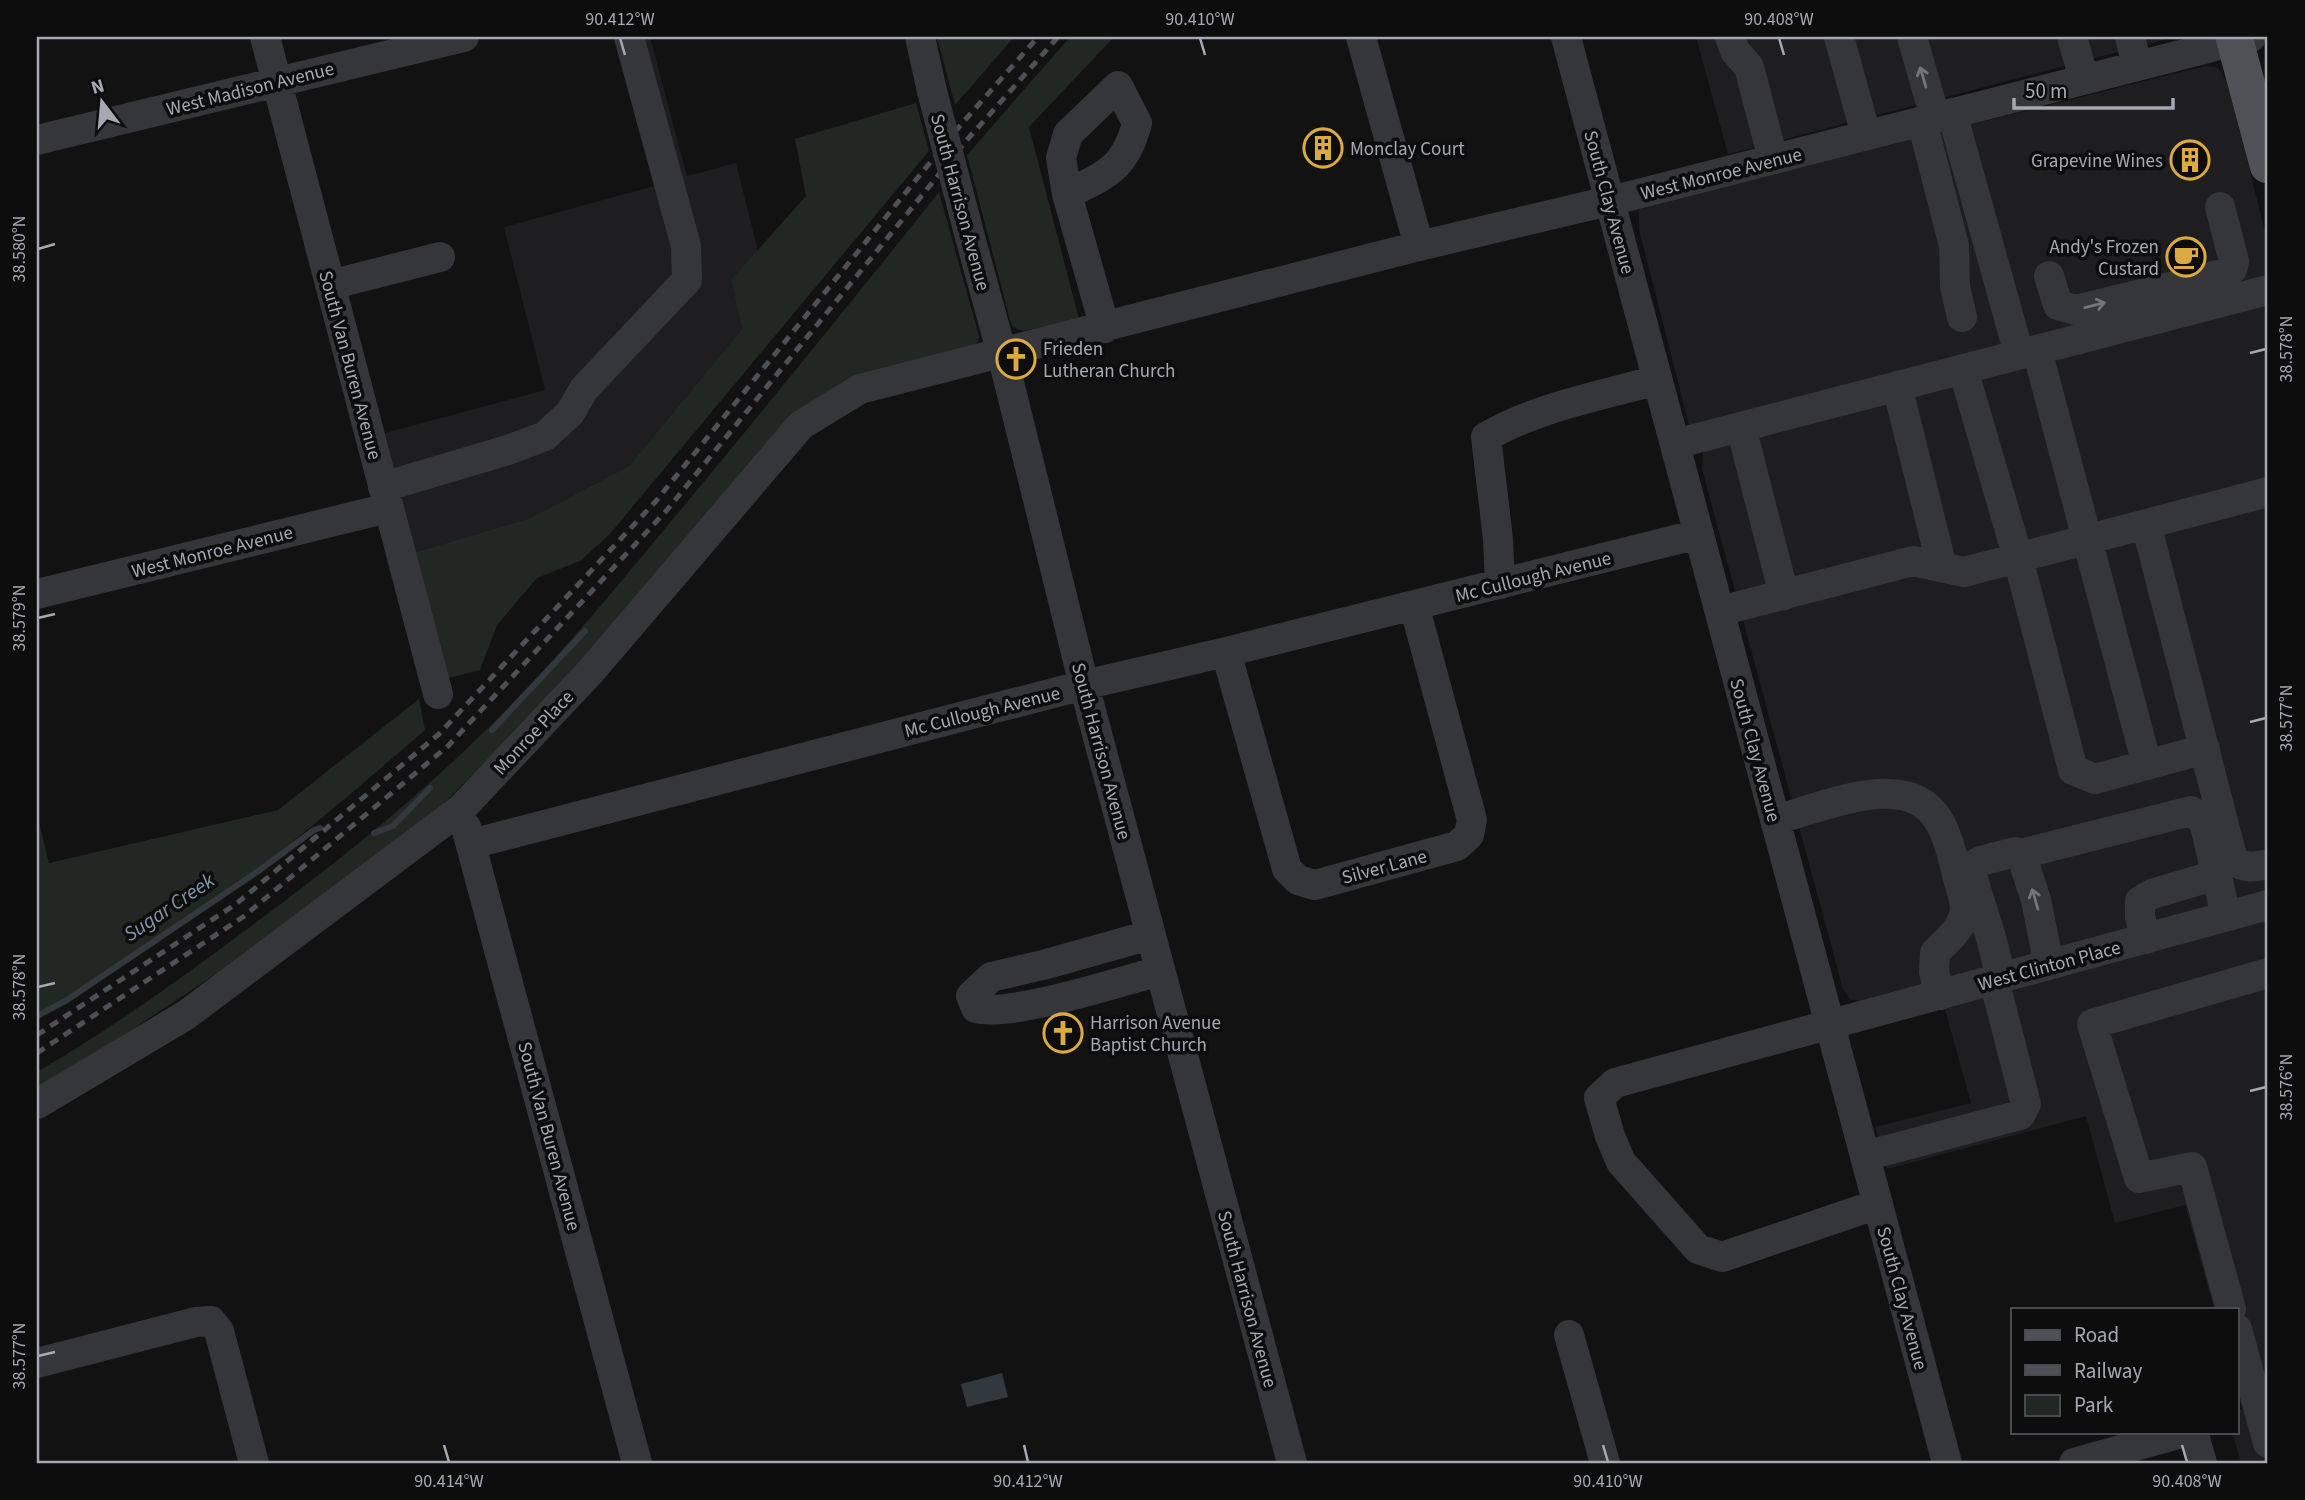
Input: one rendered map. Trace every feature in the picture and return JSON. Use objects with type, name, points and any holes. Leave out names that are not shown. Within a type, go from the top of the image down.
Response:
[{"type":"main road","points":[[2240,38],[2268,165]]},
{"type":"street","name":"South Van Buren Avenue","points":[[265,37],[438,694]]},
{"type":"street","name":"West Madison Avenue","points":[[37,140],[464,37]]},
{"type":"street","name":"West Monroe Avenue","points":[[37,594],[385,498],[545,436],[570,413],[584,389],[687,280],[686,246],[629,37]]},
{"type":"street","name":"South Harrison Avenue","points":[[920,37],[1084,685],[1292,1463]]},
{"type":"street","points":[[1361,37],[1419,246]]},
{"type":"street","name":"South Clay Avenue","points":[[1566,37],[1948,1463]]},
{"type":"street","points":[[1730,37],[1735,51],[1749,67],[1773,159]]},
{"type":"street","points":[[1839,37],[1866,135]]},
{"type":"street","points":[[1912,37],[1936,117],[2028,352],[2087,540],[2147,765]]},
{"type":"street","points":[[2072,37],[2084,79]]},
{"type":"street","points":[[2130,37],[2137,66]]},
{"type":"street","name":"West Monroe Avenue","points":[[1002,354],[2240,38]]},
{"type":"street","points":[[1936,117],[1954,246],[1955,287],[1962,317]]},
{"type":"street","points":[[1067,194],[1105,328]]},
{"type":"street","points":[[2049,276],[2058,304],[2076,310],[2226,273],[2232,269],[2234,261],[2220,207]]},
{"type":"street","points":[[330,285],[440,257]]},
{"type":"street","points":[[1675,444],[2268,290]]},
{"type":"street","name":"Monroe Place","points":[[37,1104],[186,1014],[461,809],[591,671],[801,425],[860,389],[1002,354]]},
{"type":"street","points":[[1964,369],[2018,558],[2073,770],[2095,779],[2205,748]]},
{"type":"street","points":[[1500,584],[1498,539],[1486,437],[1503,427],[1542,413],[1657,380]]},
{"type":"street","points":[[1897,386],[1942,567]]},
{"type":"street","points":[[1741,427],[1784,594]]},
{"type":"street","points":[[1720,611],[1913,561],[1964,572],[2268,492]]},
{"type":"street","points":[[2146,524],[2234,860],[2240,865],[2255,867],[2268,864]]},
{"type":"street","name":"Mc Cullough Avenue","points":[[471,844],[1084,685],[1699,534]]},
{"type":"street","name":"Silver Lane","points":[[1226,652],[1287,869],[1298,880],[1315,885],[1457,846],[1469,835],[1472,820],[1413,605]]},
{"type":"street","points":[[1775,820],[1858,798],[1891,794],[1921,803],[1934,814],[1943,825],[1965,911],[1954,934],[1935,953],[1934,972],[1940,995]]},
{"type":"street","name":"South Van Buren Avenue","points":[[461,809],[638,1463]]},
{"type":"street","points":[[1865,1156],[2020,1115],[2026,1104],[1997,979],[1997,955],[1978,901],[1970,867],[2015,852],[2021,854],[2190,811],[2204,821],[2226,916]]},
{"type":"street","points":[[2021,854],[2036,900],[2049,965]]},
{"type":"street","points":[[2146,939],[2140,917],[2140,901],[2152,894],[2216,875]]},
{"type":"street","name":"West Clinton Place","points":[[1878,1204],[1722,1256],[1698,1249],[1621,1162],[1599,1098],[1615,1083],[2268,905]]},
{"type":"street","points":[[1150,935],[1043,965],[991,976],[971,996],[976,1008],[988,1012],[1022,1007],[1160,971]]},
{"type":"street","points":[[2231,1308],[2192,1167],[2139,1178],[2092,1024],[2268,973]]},
{"type":"street","points":[[37,1363],[195,1322],[211,1321],[219,1331],[254,1463]]},
{"type":"street","points":[[2238,1333],[2268,1443]]},
{"type":"street","points":[[1569,1335],[1605,1463]]},
{"type":"street","points":[[2074,1463],[2178,1434]]},
{"type":"street","points":[[2194,1434],[2202,1463]]},
{"type":"shaded area","points":[[616,37],[650,37],[687,176],[736,163],[758,251],[731,280],[742,329],[629,466],[530,518],[416,552],[385,433],[545,390],[504,227],[654,186]]},
{"type":"shaded area","points":[[1696,37],[2175,37],[1728,154]]},
{"type":"shaded area","points":[[2205,66],[2216,67],[2228,86],[2268,243],[2268,279],[1690,429],[1639,229],[1639,210],[1650,205]]},
{"type":"shaded area","points":[[2268,302],[2268,891],[1859,1001],[1850,999],[1843,989],[1702,469],[1703,452],[1714,446]]},
{"type":"shaded area","points":[[2268,917],[2268,1463],[2241,1463],[2233,1434],[2238,1434],[2238,1411],[2242,1409],[2238,1393],[2238,1308],[2214,1308],[2185,1205],[2115,1223],[2086,1116],[1887,1169],[1875,1127],[1971,1103],[1944,1006]]},
{"type":"shaded area","points":[[1002,1373],[1008,1397],[967,1407],[961,1384]]},
{"type":"green space","points":[[937,37],[1014,37],[955,105]]},
{"type":"green space","points":[[1070,37],[1114,37],[1029,127],[1079,319],[1023,331],[1013,327],[1010,320],[967,155]]},
{"type":"green space","points":[[916,103],[929,151],[609,535],[580,561],[537,578],[497,625],[480,670],[448,678],[416,552],[530,518],[629,466],[742,329],[731,280],[806,196],[795,139]]},
{"type":"green space","points":[[939,192],[979,336],[978,342],[972,347],[844,381],[805,407],[554,693],[439,808],[217,973],[37,1090],[37,1072],[149,1000],[289,898],[408,802],[465,751],[541,673],[610,594]]},
{"type":"green space","points":[[419,699],[425,730],[307,830],[185,924],[91,985],[37,1013],[37,814],[49,863],[278,810]]},
{"type":"waterway","name":"Sugar Creek","points":[[492,730],[585,631]]},
{"type":"waterway","name":"Sugar Creek","points":[[374,833],[393,826],[430,788]]},
{"type":"waterway","name":"Sugar Creek","points":[[37,1016],[67,1000],[320,828]]},
{"type":"railway","points":[[37,1035],[236,904],[439,734],[656,501],[958,128],[1038,37]]},
{"type":"railway","points":[[37,1053],[243,917],[448,746],[667,510],[966,141],[1058,37]]},
{"type":"place","name":"Monclay Court","points":[[1323,148]]},
{"type":"place","name":"Grapevine Wines","points":[[2190,160]]},
{"type":"place","name":"Andy's Frozen Custard","points":[[2186,257]]},
{"type":"place","name":"Frieden Lutheran Church","points":[[1016,359]]},
{"type":"place","name":"Harrison Avenue Baptist Church","points":[[1063,1033]]}]
